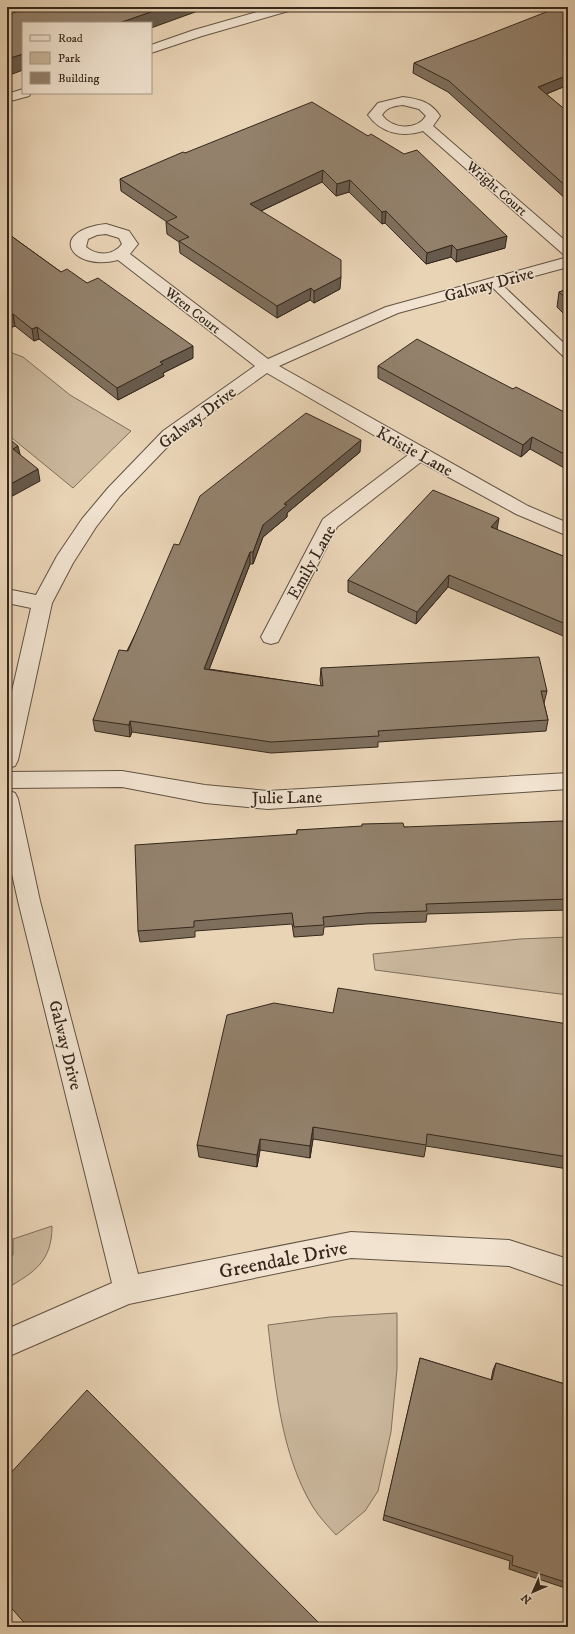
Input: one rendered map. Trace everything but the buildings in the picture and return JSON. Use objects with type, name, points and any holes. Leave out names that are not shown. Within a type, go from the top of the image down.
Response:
[{"type":"street","points":[[152,49],[198,33],[288,7]]},
{"type":"street","points":[[7,98],[22,94]]},
{"type":"street","name":"Wright Court","points":[[425,126],[568,251]]},
{"type":"street","name":"Wren Court","points":[[120,254],[266,366]]},
{"type":"street","name":"Galway Drive","points":[[7,760],[42,603],[64,561],[89,523],[123,482],[169,435],[266,366],[392,310],[568,262]]},
{"type":"street","name":"Kristie Lane","points":[[266,366],[522,510],[568,530]]},
{"type":"street","name":"Emily Lane","points":[[271,637],[330,523],[420,454]]},
{"type":"street","points":[[7,596],[42,603]]},
{"type":"street","name":"Julie Lane","points":[[7,780],[122,779],[205,794],[268,800],[568,781]]},
{"type":"street","name":"Galway Drive","points":[[7,799],[29,901],[128,1290]]},
{"type":"street","name":"Greendale Drive","points":[[7,1343],[128,1290],[351,1245],[509,1253],[568,1273]]},
{"type":"lane","points":[[494,282],[568,354]]},
{"type":"green space","points":[[7,351],[23,357],[70,395],[131,431],[73,488],[7,434]]},
{"type":"green space","points":[[568,937],[568,995],[375,970],[373,954],[520,939]]},
{"type":"green space","points":[[52,1226],[49,1248],[40,1264],[34,1271],[7,1288],[7,1256],[13,1255],[13,1239]]},
{"type":"green space","points":[[397,1313],[397,1369],[391,1432],[378,1491],[365,1511],[336,1535],[313,1507],[302,1487],[293,1465],[281,1419],[273,1371],[268,1325],[330,1317]]}]
